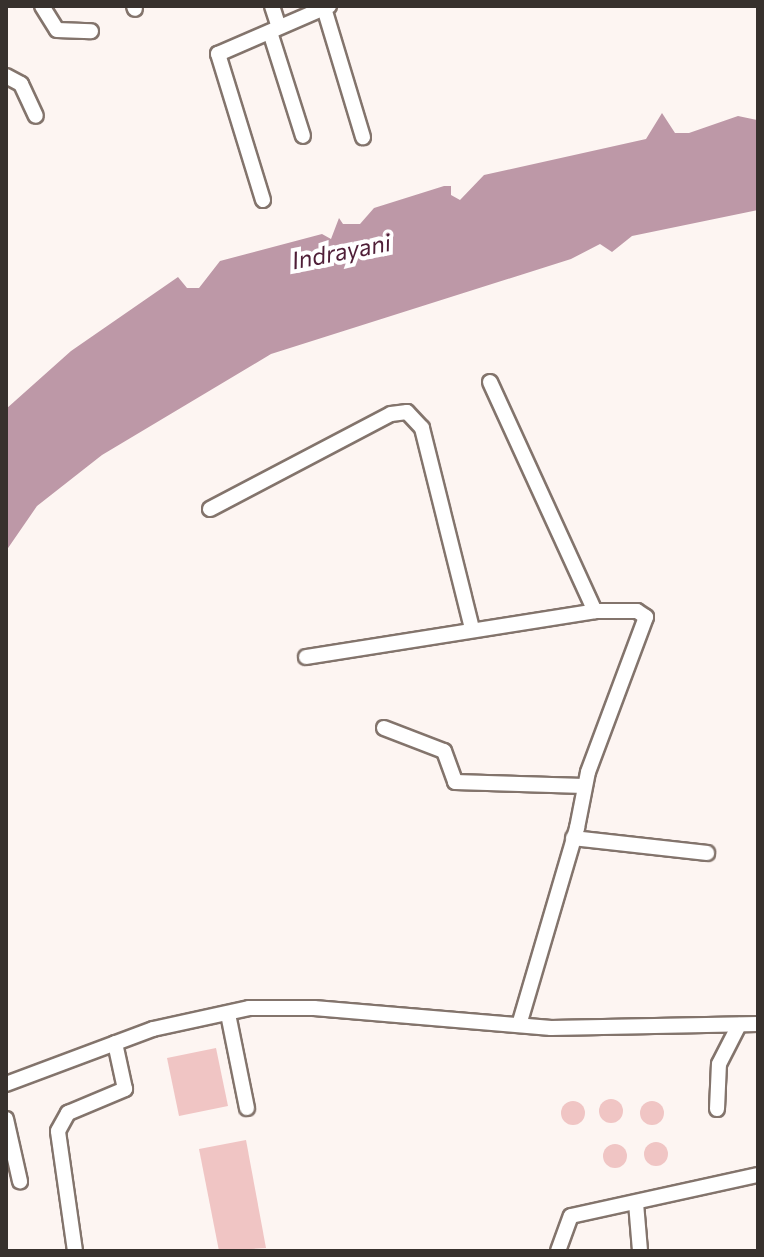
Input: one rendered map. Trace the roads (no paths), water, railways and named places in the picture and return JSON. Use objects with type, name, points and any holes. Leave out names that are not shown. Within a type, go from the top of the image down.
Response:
[{"type":"street","points":[[42,6],[57,30],[91,31]]},
{"type":"street","points":[[272,6],[274,29],[303,136]]},
{"type":"street","points":[[263,200],[217,59],[222,51],[326,7],[363,137]]},
{"type":"street","points":[[6,76],[21,84],[36,116]]},
{"type":"street","points":[[490,382],[595,611]]},
{"type":"street","points":[[210,509],[391,414],[407,412],[422,428],[472,628]]},
{"type":"street","points":[[306,657],[472,628],[595,611],[637,611],[646,617],[584,786],[573,838],[519,1025]]},
{"type":"street","points":[[384,728],[444,751],[455,782],[584,786]]},
{"type":"street","points":[[573,838],[707,853]]},
{"type":"street","points":[[6,1084],[153,1029],[249,1008],[314,1008],[519,1025],[758,1024]]},
{"type":"street","points":[[228,1014],[247,1108]]},
{"type":"street","points":[[717,1109],[719,1064],[739,1025]]},
{"type":"street","points":[[75,1251],[58,1131],[68,1113],[125,1089],[115,1043]]},
{"type":"street","points":[[6,1119],[20,1181]]},
{"type":"street","points":[[558,1251],[571,1216],[758,1175]]},
{"type":"street","points":[[636,1203],[640,1251]]},
{"type":"water","name":"Indrayani","points":[[758,107],[758,210],[632,236],[612,252],[600,244],[571,259],[271,354],[102,455],[37,506],[6,551],[6,409],[71,351],[178,277],[187,288],[199,288],[220,261],[322,234],[331,239],[339,218],[343,224],[360,224],[374,208],[444,186],[451,186],[451,195],[460,200],[484,175],[646,139],[662,113],[675,133],[689,133],[738,116],[757,120]]}]
